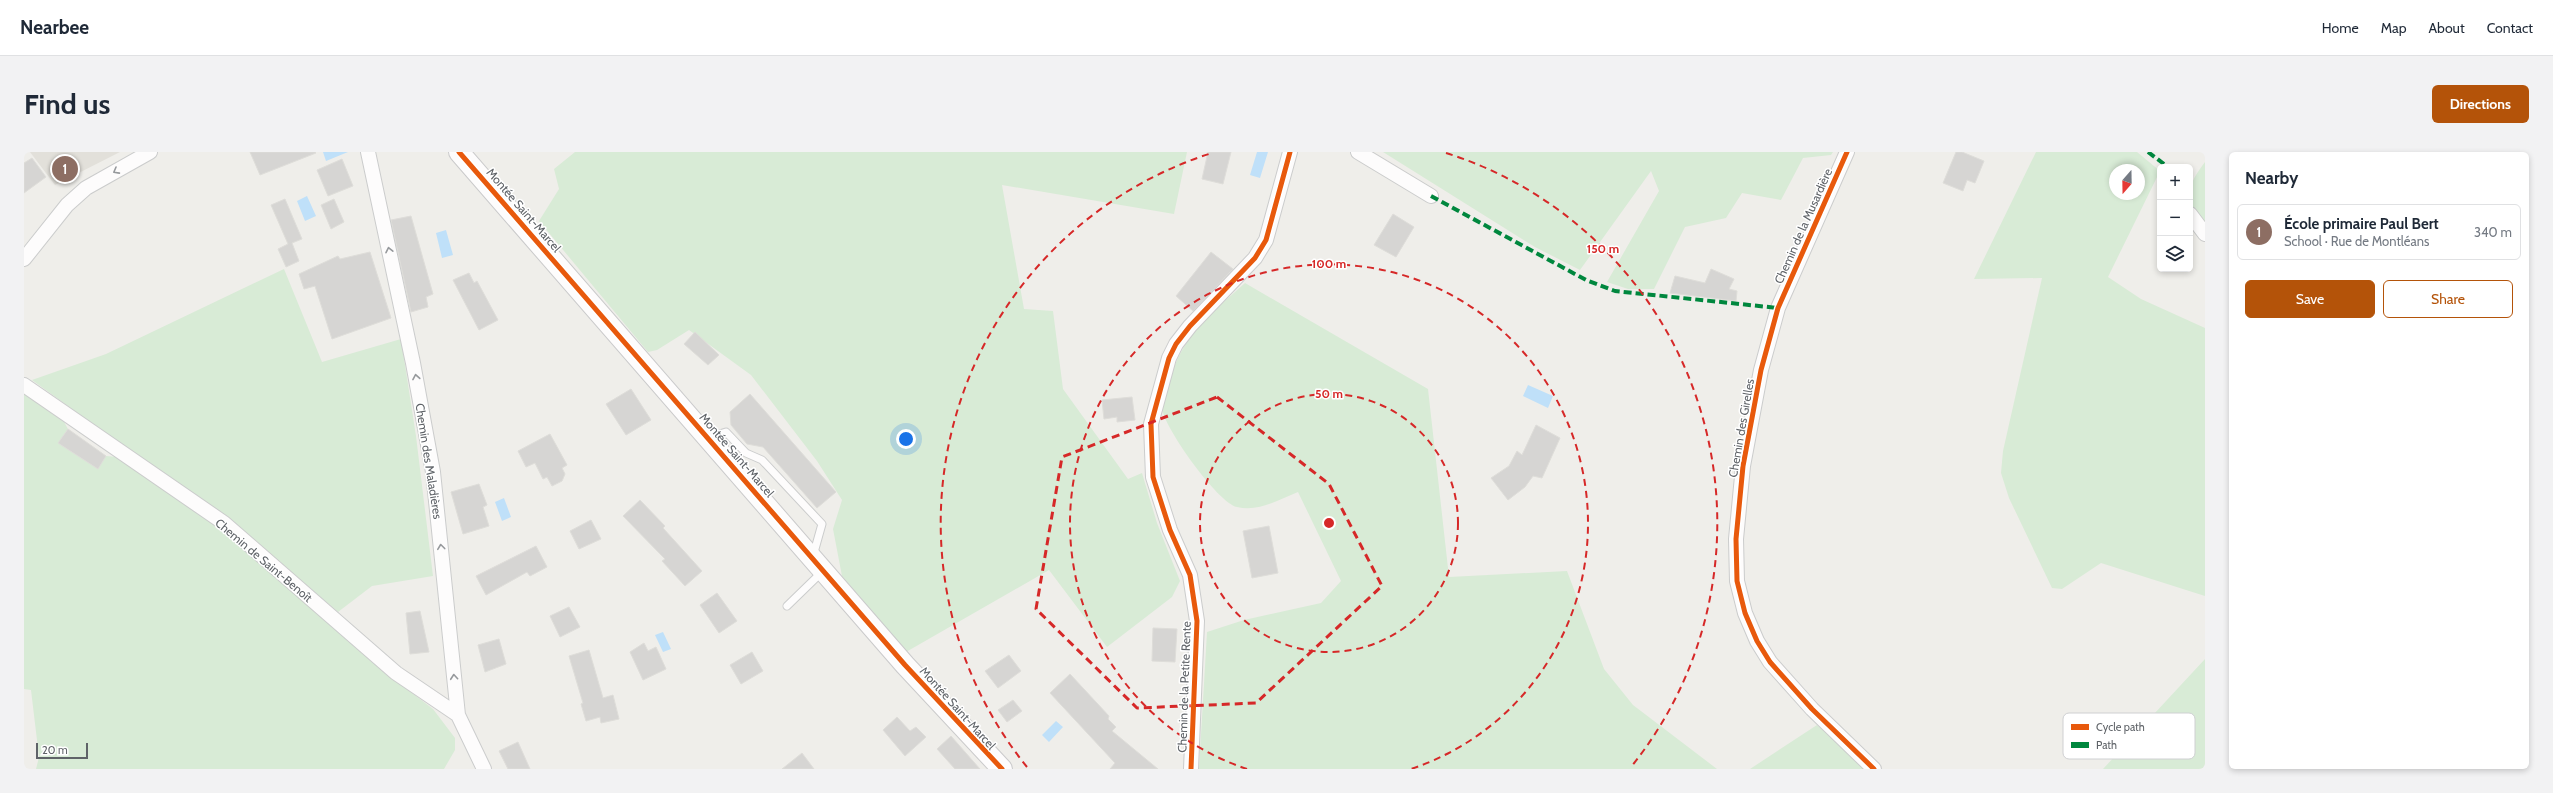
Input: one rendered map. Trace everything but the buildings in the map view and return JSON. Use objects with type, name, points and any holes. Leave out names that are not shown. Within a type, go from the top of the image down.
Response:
[{"type":"main road","name":"Montée Saint-Marcel","points":[[459,152],[818,565],[958,724],[1002,769]]},
{"type":"street","points":[[24,259],[67,205],[86,188],[150,152]]},
{"type":"street","name":"Chemin des Maladières","points":[[368,152],[414,363],[433,472],[458,715],[484,769]]},
{"type":"street","name":"Chemin de la Petite Rente","points":[[1191,769],[1197,622],[1190,575],[1170,530],[1153,477],[1151,424],[1155,403],[1176,344],[1190,326],[1254,258],[1266,240],[1290,152]]},
{"type":"street","points":[[1358,152],[1431,196]]},
{"type":"street","name":"Chemin de la Musardière","points":[[1778,308],[1847,152]]},
{"type":"street","points":[[2193,218],[2205,234]]},
{"type":"street","name":"Chemin des Girelles","points":[[1778,308],[1761,370],[1743,466],[1736,539],[1737,580],[1745,613],[1757,641],[1770,662],[1812,709],[1874,769]]},
{"type":"street","name":"Chemin de Saint-Benoît","points":[[24,385],[224,523],[396,673],[458,715]]},
{"type":"lane","points":[[708,438],[726,432],[746,453],[762,460],[822,524],[818,565],[787,606]]},
{"type":"highlighted area","points":[[1217,397],[1329,484],[1382,586],[1256,703],[1137,708],[1036,609],[1062,457]]},
{"type":"shaded area","points":[[30,152],[120,152],[55,185]]},
{"type":"green space","points":[[575,152],[1187,152],[1174,214],[1002,185],[1024,309],[1053,311],[1063,389],[1128,479],[1142,473],[1157,523],[1180,581],[1172,597],[1107,647],[1049,570],[906,652],[842,576],[833,529],[842,500],[817,461],[751,375],[689,330],[657,350],[648,352],[539,221],[559,189],[554,169]]},
{"type":"green space","points":[[1383,152],[1833,152],[1831,155],[1803,158],[1781,200],[1742,193],[1726,218],[1685,227],[1654,289],[1628,289],[1607,282],[1659,191],[1651,171],[1580,270],[1535,247]]},
{"type":"green space","points":[[2036,152],[2137,152],[2157,169],[2157,177],[2108,277],[2141,299],[2205,328],[2205,596],[2101,563],[2062,589],[2052,588],[2009,498],[2001,473],[2003,451],[2042,278],[1974,279]]},
{"type":"green space","points":[[2205,162],[2205,227],[2193,209],[2193,180]]},
{"type":"green space","points":[[284,269],[322,362],[401,339],[416,436],[433,576],[372,586],[338,612],[253,540],[32,380],[106,354]]},
{"type":"green space","points":[[1245,283],[1428,389],[1449,577],[1567,571],[1604,669],[1633,705],[1717,769],[1199,769],[1207,632],[1244,620],[1321,603],[1341,581],[1298,492],[1261,507],[1237,507],[1228,502],[1205,479],[1193,464],[1165,418],[1162,408],[1163,400],[1180,354],[1188,341],[1207,317]]},
{"type":"green space","points":[[24,394],[64,422],[68,429],[58,443],[98,469],[106,456],[118,457],[200,513],[250,552],[382,670],[433,709],[455,738],[455,750],[444,769],[36,769],[39,757],[31,690],[24,689]]},
{"type":"green space","points":[[2205,659],[2205,769],[2103,769],[2112,759],[2195,759],[2195,713],[2155,713]]},
{"type":"green space","points":[[1817,725],[1845,748],[1864,769],[1750,769]]},
{"type":"water","points":[[323,152],[348,152],[326,161]]},
{"type":"water","points":[[1257,152],[1268,152],[1260,178],[1250,175]]},
{"type":"water","points":[[307,196],[316,216],[305,221],[297,201]]},
{"type":"water","points":[[446,230],[453,255],[442,258],[436,233]]},
{"type":"water","points":[[1528,385],[1553,396],[1548,408],[1523,396]]},
{"type":"water","points":[[504,498],[511,517],[502,521],[495,502]]},
{"type":"water","points":[[663,632],[671,649],[663,652],[655,635]]},
{"type":"water","points":[[1056,721],[1063,727],[1049,742],[1042,735]]},
{"type":"marked path","points":[[2148,152],[2164,164]]},
{"type":"marked path","points":[[1431,196],[1586,280],[1615,291],[1778,308]]},
{"type":"cycle path","points":[[459,152],[905,665],[1002,769]]},
{"type":"cycle path","points":[[1191,769],[1197,621],[1190,575],[1170,530],[1153,477],[1151,424],[1169,358],[1176,344],[1190,326],[1255,258],[1266,240],[1290,152]]},
{"type":"cycle path","points":[[1847,152],[1778,308],[1761,370],[1743,466],[1736,539],[1737,581],[1745,613],[1757,641],[1770,662],[1812,709],[1874,769]]},
{"type":"place","name":"École primaire Paul Bert","points":[[65,169]]}]
